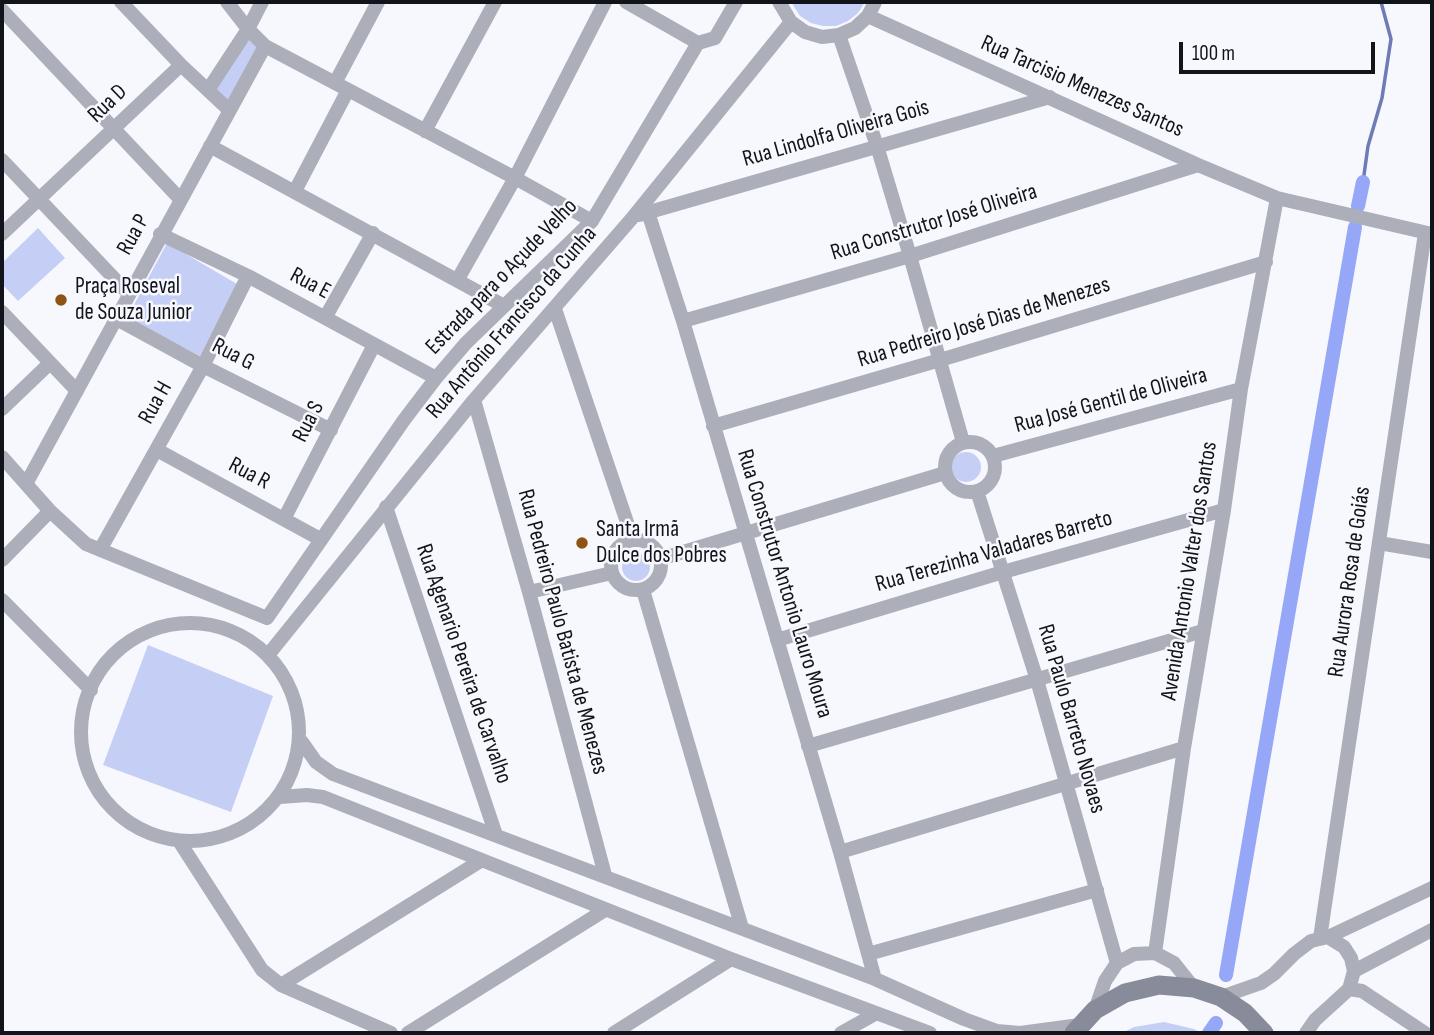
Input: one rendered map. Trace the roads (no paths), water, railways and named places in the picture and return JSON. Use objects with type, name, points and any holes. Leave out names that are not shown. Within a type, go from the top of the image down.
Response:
[{"type":"street","points":[[121,2],[181,65],[229,110]]},
{"type":"street","points":[[227,2],[265,46],[592,221]]},
{"type":"street","points":[[208,90],[248,29],[262,2]]},
{"type":"street","points":[[295,191],[378,2]]},
{"type":"street","points":[[425,131],[495,2]]},
{"type":"street","points":[[458,279],[514,178],[605,2]]},
{"type":"street","points":[[625,2],[698,43]]},
{"type":"street","name":"Estrada para o Açude Velho","points":[[100,550],[267,618],[320,539],[436,378],[466,343],[578,238],[592,221],[698,43],[715,38],[736,2]]},
{"type":"street","points":[[779,2],[791,22],[805,32],[822,37],[839,35],[855,28],[867,16],[875,2]]},
{"type":"street","points":[[2,10],[180,199]]},
{"type":"street","name":"Rua Tarcisio Menezes Santos","points":[[867,16],[1198,165],[1278,198],[1428,233]]},
{"type":"street","name":"Rua Antônio Francisco da Cunha","points":[[268,655],[474,400],[643,211],[791,22]]},
{"type":"street","points":[[839,35],[877,146],[963,442]]},
{"type":"street","name":"Rua P","points":[[26,484],[160,234],[265,46]]},
{"type":"street","name":"Rua D","points":[[2,234],[181,65]]},
{"type":"street","name":"Rua Lindolfa Oliveira Gois","points":[[643,211],[1050,97]]},
{"type":"street","points":[[211,146],[503,306]]},
{"type":"street","points":[[2,160],[128,293]]},
{"type":"street","name":"Rua Construtor José Oliveira","points":[[683,321],[910,256],[1198,165]]},
{"type":"street","name":"Avenida Antonio Valter dos Santos","points":[[1155,953],[1184,748],[1224,510],[1241,389],[1278,198]]},
{"type":"street","name":"Rua Construtor Antonio Lauro Moura","points":[[643,211],[683,321],[841,852],[875,979]]},
{"type":"street","points":[[325,318],[373,233]]},
{"type":"street","name":"Rua Aurora Rosa de Goiás","points":[[1324,937],[1379,543],[1428,233]]},
{"type":"street","name":"Rua E","points":[[160,234],[247,276],[436,378]]},
{"type":"street","name":"Rua Pedreiro José Dias de Menezes","points":[[713,426],[1266,262]]},
{"type":"street","name":"Rua H","points":[[100,550],[203,366],[247,276]]},
{"type":"street","points":[[555,309],[633,540]]},
{"type":"street","points":[[2,312],[77,391]]},
{"type":"street","name":"Rua G","points":[[115,318],[203,366],[331,429]]},
{"type":"street","name":"Rua S","points":[[284,519],[373,345]]},
{"type":"street","points":[[2,409],[49,364]]},
{"type":"street","name":"Rua José Gentil de Oliveira","points":[[993,456],[1241,389]]},
{"type":"street","name":"Rua Pedreiro Paulo Batista de Menezes","points":[[474,400],[605,876]]},
{"type":"street","points":[[963,442],[977,442],[993,456],[992,477],[989,483],[977,491],[961,491],[949,481],[944,465],[950,451],[963,442]]},
{"type":"street","name":"Rua R","points":[[156,450],[320,539]]},
{"type":"street","points":[[2,457],[75,536],[100,550]]},
{"type":"street","points":[[660,559],[946,473]]},
{"type":"street","name":"Rua Paulo Barreto Novaes","points":[[977,491],[1037,680],[1117,962]]},
{"type":"street","name":"Rua Agenario Pereira de Carvalho","points":[[386,507],[496,835]]},
{"type":"street","name":"Rua Terezinha Valadares Barreto","points":[[777,640],[1003,572],[1224,510]]},
{"type":"street","points":[[2,560],[50,511]]},
{"type":"street","points":[[633,540],[653,547],[660,559],[659,575],[643,590],[635,591],[621,586],[610,566],[620,546],[633,540]]},
{"type":"street","points":[[1379,543],[1432,552]]},
{"type":"street","points":[[529,592],[612,573]]},
{"type":"street","points":[[643,590],[742,928]]},
{"type":"street","points":[[2,600],[90,690]]},
{"type":"street","points":[[302,742],[280,797],[248,824],[215,838],[179,841],[145,831],[115,811],[93,782],[82,748],[83,712],[95,678],[118,650],[148,630],[183,622],[219,626],[251,641],[268,655],[288,683],[298,716],[302,742],[316,762],[333,774],[875,979],[964,1019],[998,1031],[1020,1033],[1077,1029],[1095,1010],[1125,993],[1159,985],[1194,988],[1221,997],[1245,1013],[1264,1033]]},
{"type":"street","points":[[808,746],[1203,631]]},
{"type":"street","points":[[841,852],[1184,748]]},
{"type":"street","points":[[280,797],[323,797],[731,959],[930,1033]]},
{"type":"street","points":[[179,841],[262,970],[281,985],[391,1033]]},
{"type":"street","points":[[281,985],[482,860]]},
{"type":"street","points":[[1221,997],[1261,983],[1275,974],[1304,945],[1432,888]]},
{"type":"street","points":[[868,954],[1097,890]]},
{"type":"street","points":[[408,1033],[606,910]]},
{"type":"street","points":[[1354,971],[1432,930]]},
{"type":"street","points":[[1307,1033],[1315,1020],[1349,989],[1354,971],[1351,958],[1344,947],[1324,937]]},
{"type":"street","points":[[1095,1010],[1105,982],[1117,962],[1134,954],[1155,953],[1174,963],[1194,988]]},
{"type":"street","points":[[614,1033],[731,959]]},
{"type":"street","points":[[1349,989],[1369,995],[1425,1033]]},
{"type":"street","points":[[841,1033],[875,1014]]},
{"type":"waterway","points":[[1363,182],[1368,146],[1382,98],[1391,39],[1381,2]]},
{"type":"waterway","points":[[1358,206],[1363,182]]},
{"type":"waterway","points":[[1226,975],[1355,227]]},
{"type":"waterway","points":[[1209,1033],[1216,1023]]},
{"type":"place","name":"Praça Roseval de Souza Junior","points":[[61,300]]},
{"type":"place","name":"Santa Irmã Dulce dos Pobres","points":[[582,543]]}]
